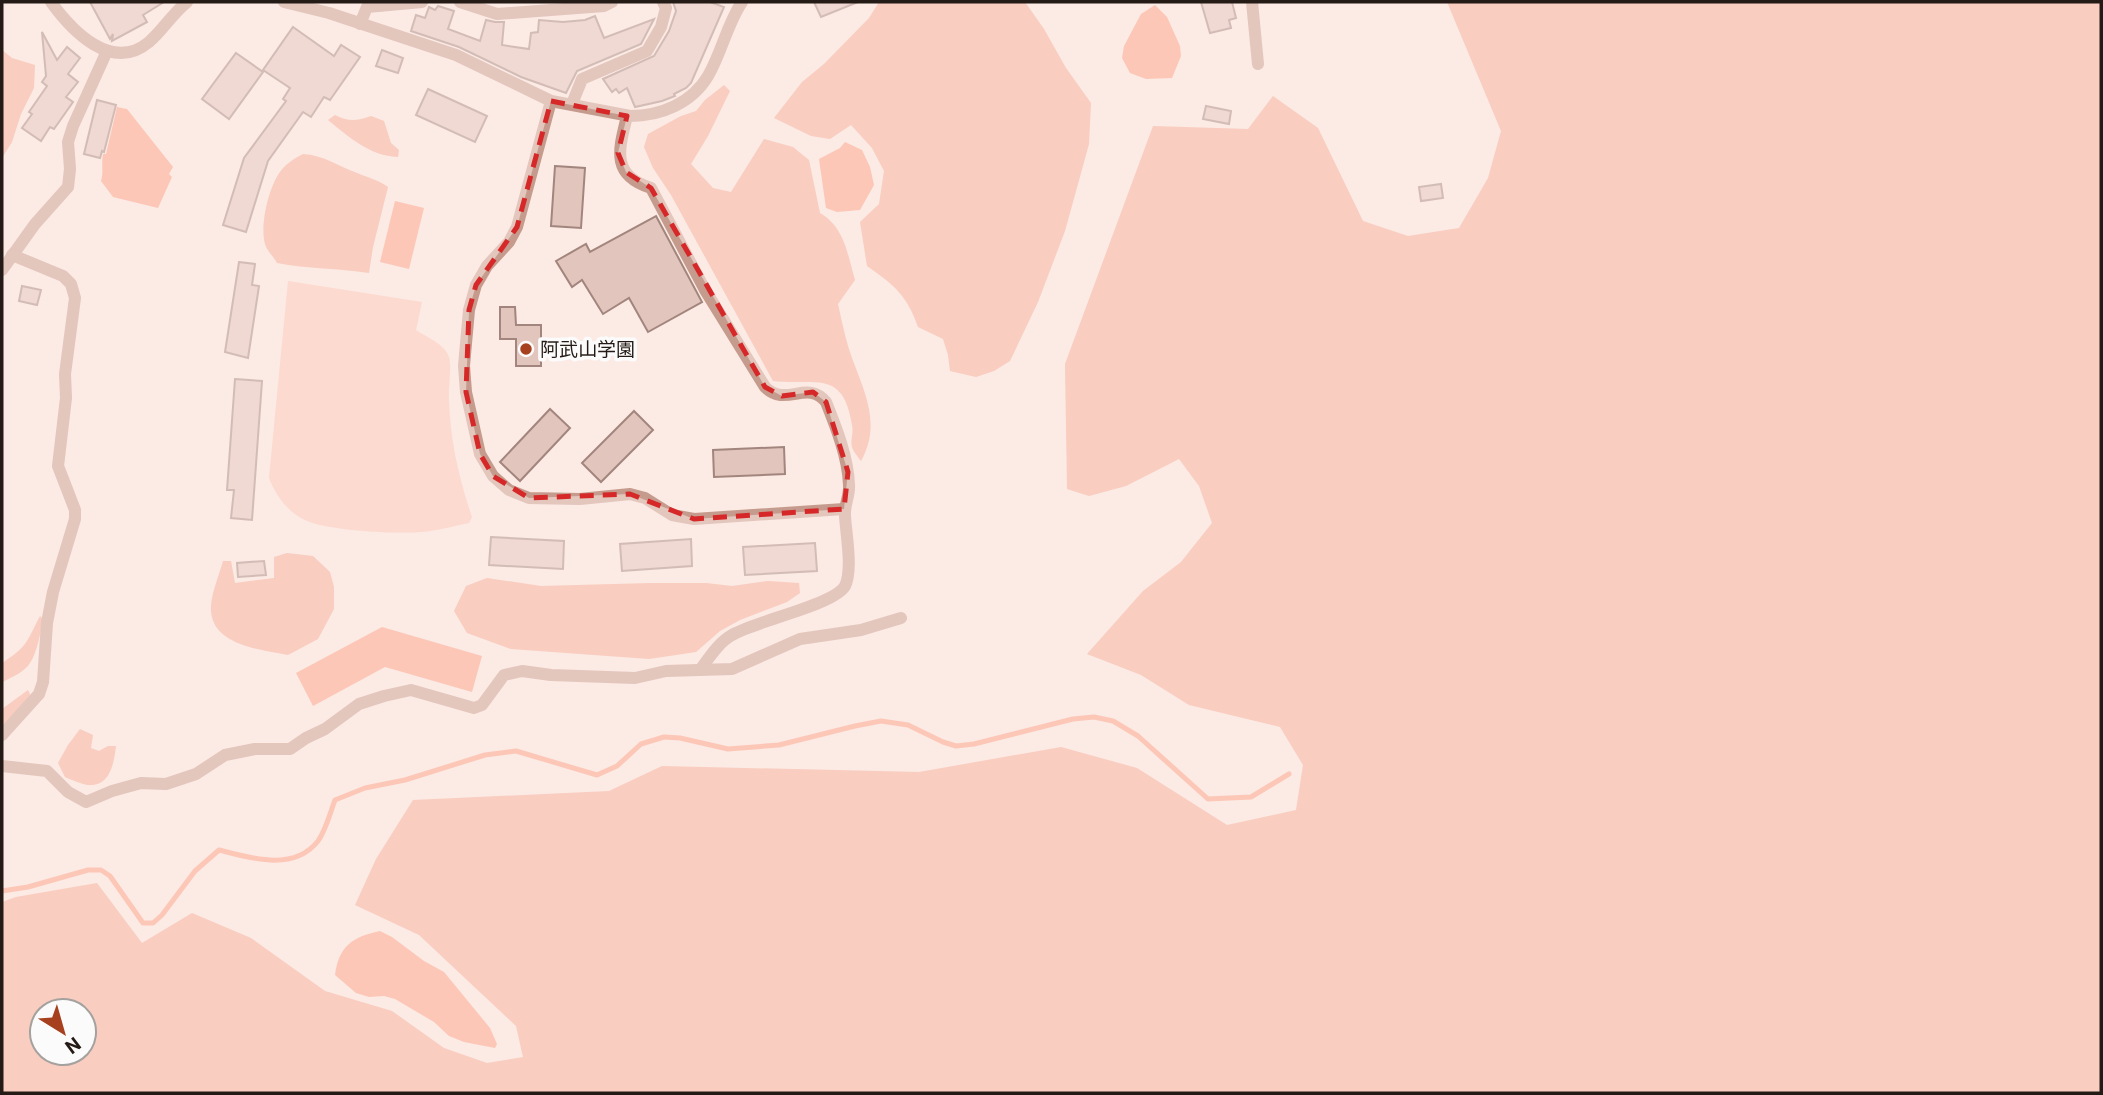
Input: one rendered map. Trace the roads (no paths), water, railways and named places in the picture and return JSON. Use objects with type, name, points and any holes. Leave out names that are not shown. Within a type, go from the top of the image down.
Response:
[{"type":"street","points":[[51,2],[62,18],[82,37],[107,51],[121,53],[142,47],[187,2]]},
{"type":"street","points":[[284,2],[456,55],[551,102],[627,116],[665,111],[695,92],[709,74],[732,18],[742,2]]},
{"type":"street","points":[[360,24],[367,7],[422,2]]},
{"type":"street","points":[[460,2],[497,13],[604,6],[612,2]]},
{"type":"street","points":[[572,104],[582,79],[647,51],[661,27],[666,8],[663,2]]},
{"type":"street","points":[[1252,2],[1258,64]]},
{"type":"street","points":[[2,270],[35,224],[68,187],[68,142],[107,51]]},
{"type":"street","points":[[551,102],[517,227],[509,242],[487,266],[476,285],[469,310],[464,366],[467,392],[480,454],[493,476],[509,490],[529,498],[580,499],[630,494],[645,498],[672,515],[694,519],[844,509]]},
{"type":"street","points":[[627,116],[618,153],[626,172],[636,184],[650,188],[705,290],[765,387],[782,396],[813,392],[826,402],[848,471],[850,488],[844,509],[848,567],[844,588],[837,594],[730,635],[700,670]]},
{"type":"street","points":[[2,735],[39,694],[43,682],[47,623],[53,592],[75,520],[75,510],[58,466],[66,398],[65,374],[75,298],[71,284],[63,276],[12,255]]},
{"type":"street","points":[[2,766],[47,771],[68,792],[86,802],[141,783],[166,784],[196,774],[225,755],[255,749],[290,749],[325,730],[359,704],[384,696],[411,690],[474,708],[482,705],[504,675],[522,671],[551,676],[635,678],[666,671],[732,669],[800,639],[861,630],[901,618]]},
{"type":"waterway","points":[[2,891],[28,887],[88,870],[101,870],[110,876],[143,923],[153,923],[195,871],[219,850],[258,859],[284,860],[297,857],[318,841],[335,800],[365,788],[405,780],[485,755],[516,751],[597,775],[617,766],[641,744],[664,737],[728,749],[779,745],[881,721],[908,725],[956,746],[1073,719],[1094,717],[1113,721],[1138,736],[1208,799],[1251,797],[1289,774]]},
{"type":"place","name":"阿武山学園","points":[[526,349]]}]
